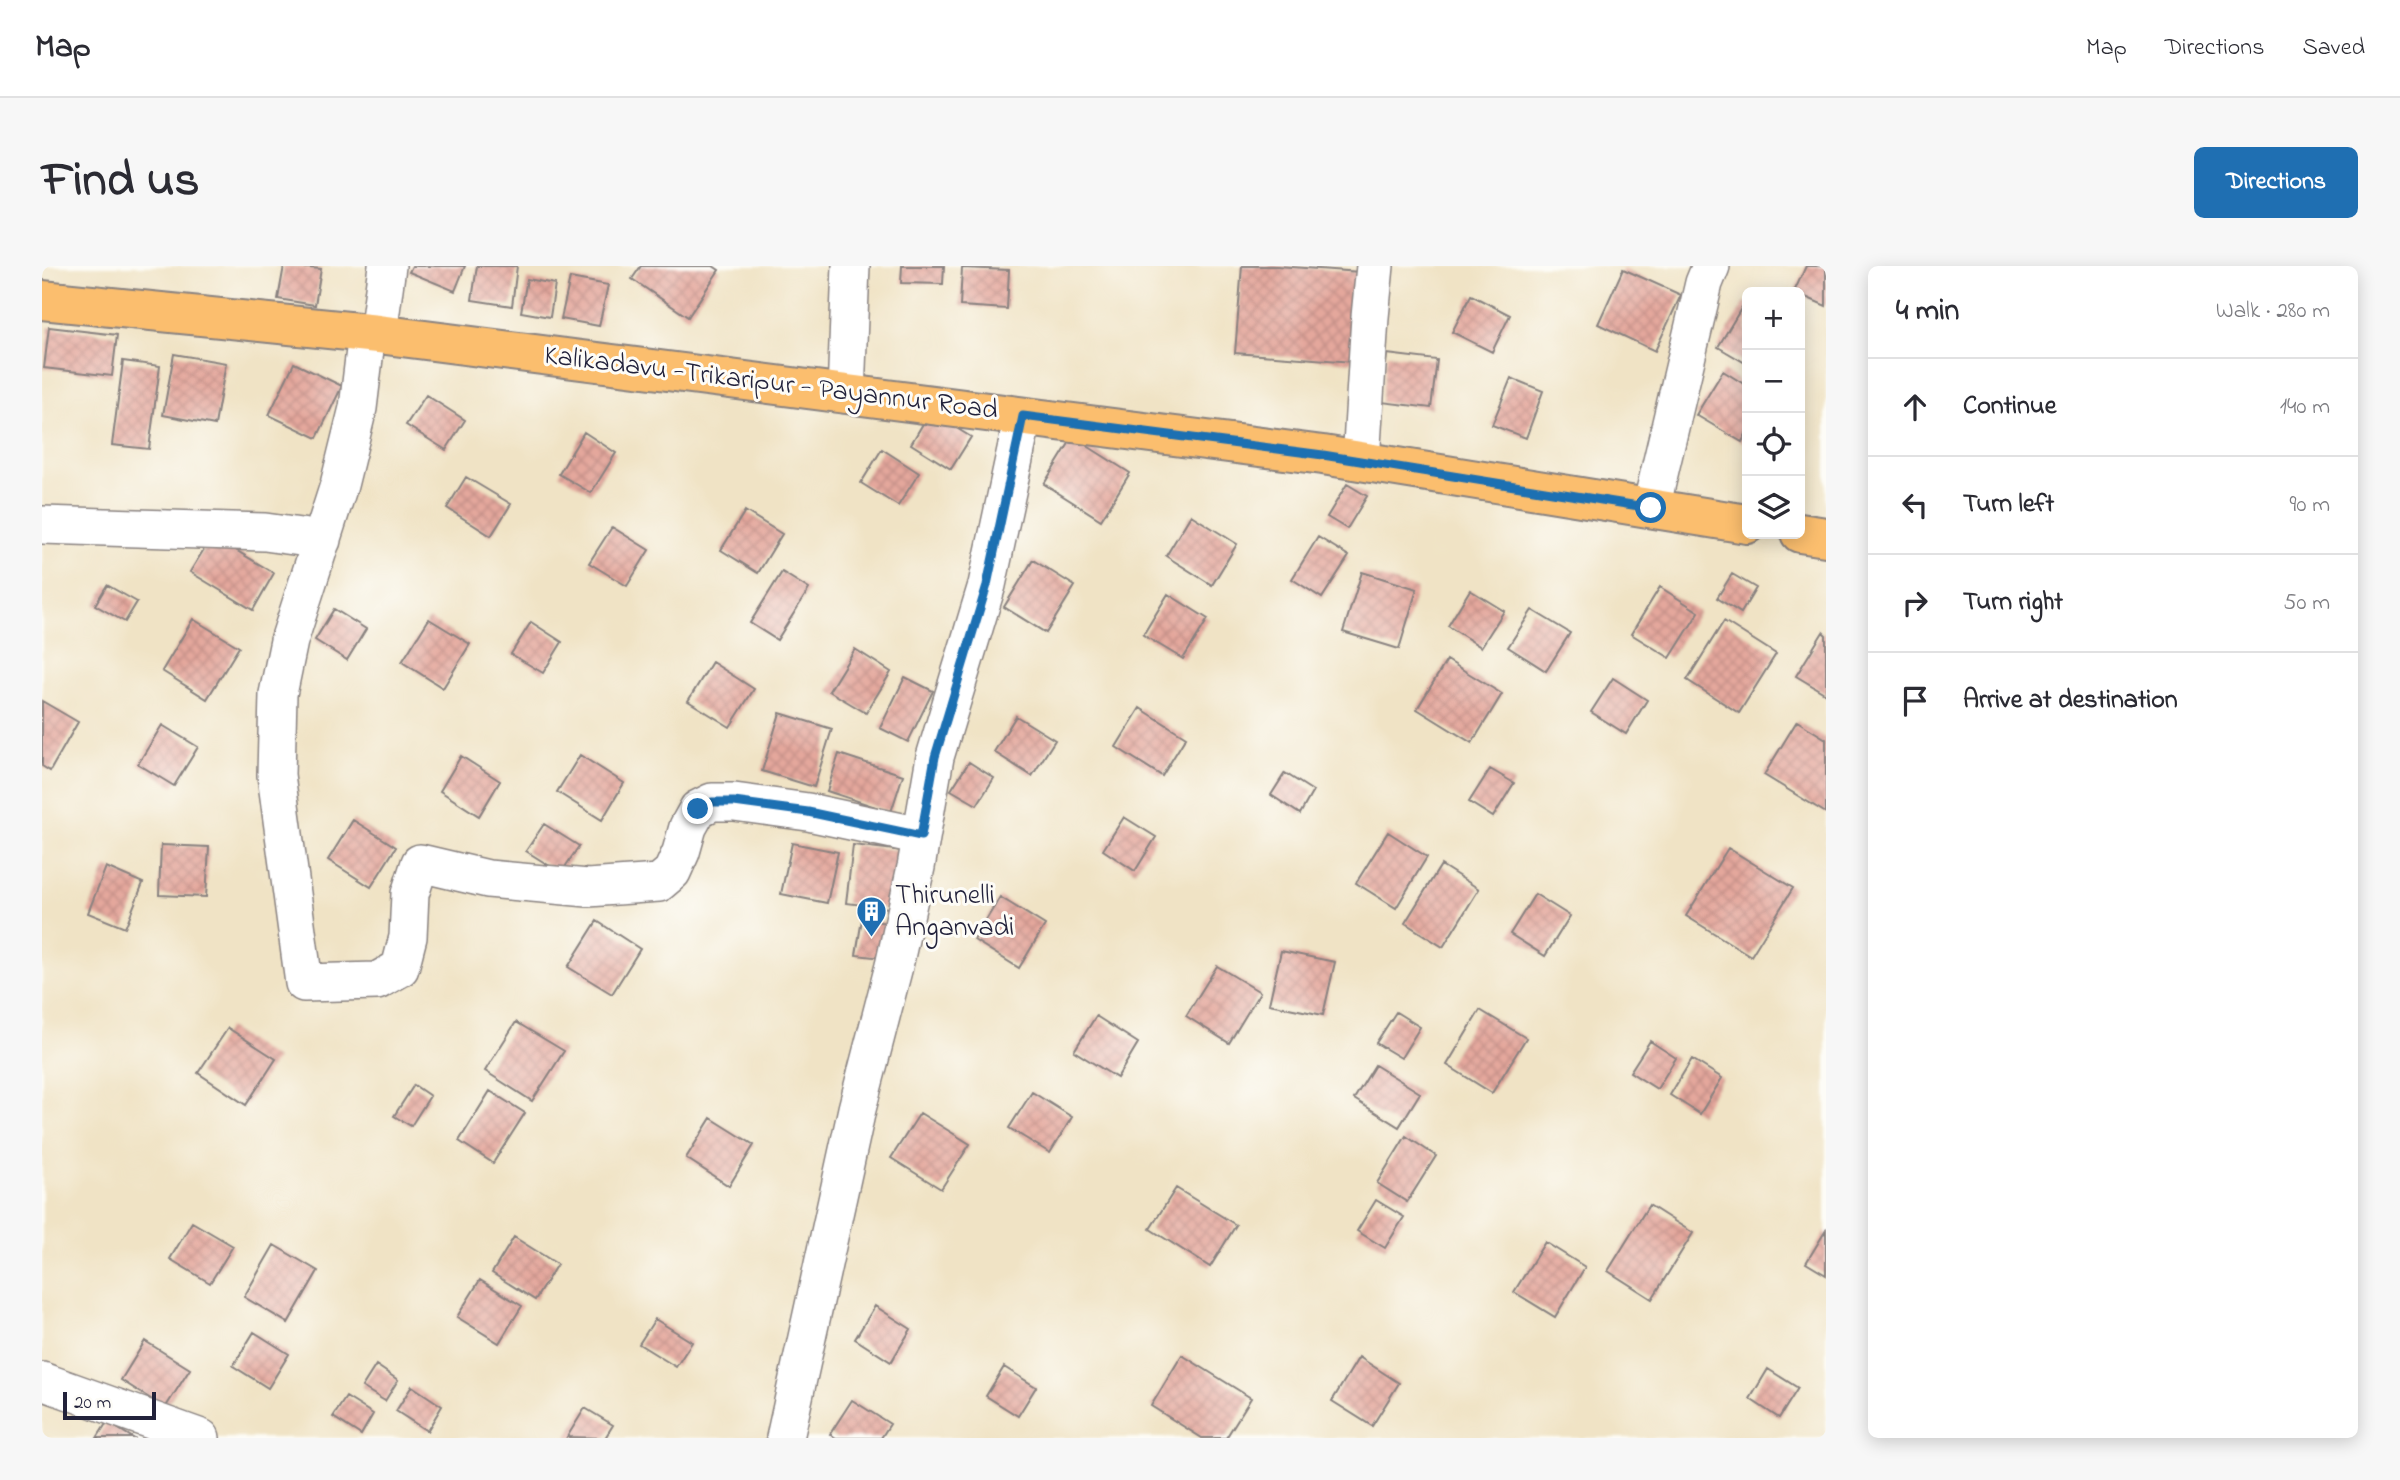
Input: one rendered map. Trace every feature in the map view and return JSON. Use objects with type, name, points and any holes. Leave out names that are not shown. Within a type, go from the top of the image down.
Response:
[{"type":"main road","name":"Kalikadavu -Trikaripur - Payannur Road","points":[[42,300],[373,334],[1023,416],[1361,461],[1742,523]]},
{"type":"main road","points":[[1805,534],[1826,537]]},
{"type":"street","points":[[387,266],[339,485],[289,641],[278,694],[276,775],[304,983],[377,981],[400,968],[408,937],[410,894],[420,863],[488,879],[588,888],[659,883],[671,872],[681,852],[688,827],[698,809],[712,802],[734,802],[808,812],[921,836]]},
{"type":"street","points":[[846,394],[851,266]]},
{"type":"street","points":[[1361,461],[1376,266]]},
{"type":"street","points":[[1651,508],[1704,283],[1711,266]]},
{"type":"street","points":[[785,1438],[857,1109],[894,966],[935,757],[987,585],[1023,416]]},
{"type":"street","points":[[42,526],[265,532],[322,540]]},
{"type":"street","points":[[42,1381],[201,1438]]},
{"type":"building","points":[[284,266],[321,269],[315,305],[278,299]]},
{"type":"building","points":[[412,266],[465,266],[455,291],[409,272]]},
{"type":"building","points":[[477,266],[517,266],[512,306],[472,300]]},
{"type":"building","points":[[641,266],[713,266],[719,270],[688,317],[632,279]]},
{"type":"building","points":[[902,266],[944,266],[943,284],[901,283]]},
{"type":"building","points":[[1242,266],[1360,272],[1353,362],[1235,353]]},
{"type":"building","points":[[1806,266],[1826,266],[1826,306],[1805,297],[1805,287],[1796,287]]},
{"type":"building","points":[[962,268],[1009,270],[1007,309],[960,306]]},
{"type":"building","points":[[1623,269],[1681,295],[1655,351],[1598,324]]},
{"type":"building","points":[[570,278],[608,285],[599,326],[561,319]]},
{"type":"building","points":[[527,279],[555,284],[550,317],[521,312]]},
{"type":"building","points":[[1471,295],[1510,315],[1492,352],[1452,332]]},
{"type":"building","points":[[1742,307],[1742,361],[1718,347]]},
{"type":"building","points":[[49,327],[117,335],[112,376],[44,368]]},
{"type":"building","points":[[174,354],[226,363],[215,425],[163,415]]},
{"type":"building","points":[[1387,354],[1437,360],[1431,408],[1381,402]]},
{"type":"building","points":[[123,361],[160,366],[149,449],[112,445]]},
{"type":"building","points":[[294,363],[342,386],[317,438],[269,415]]},
{"type":"building","points":[[1723,371],[1742,383],[1742,442],[1696,415]]},
{"type":"building","points":[[1511,378],[1543,391],[1526,438],[1492,425]]},
{"type":"building","points":[[426,395],[465,420],[446,450],[406,425]]},
{"type":"building","points":[[930,412],[971,437],[951,469],[911,444]]},
{"type":"building","points":[[584,432],[616,453],[591,493],[559,474]]},
{"type":"building","points":[[1073,437],[1130,473],[1101,520],[1044,484]]},
{"type":"building","points":[[882,449],[919,473],[898,506],[861,483]]},
{"type":"building","points":[[466,477],[511,504],[491,536],[447,508]]},
{"type":"building","points":[[1347,484],[1367,496],[1347,529],[1327,517]]},
{"type":"building","points":[[745,511],[782,534],[758,573],[721,550]]},
{"type":"building","points":[[1191,515],[1237,544],[1212,585],[1166,556]]},
{"type":"building","points":[[612,527],[649,550],[627,586],[589,563]]},
{"type":"building","points":[[212,536],[274,573],[253,610],[190,572]]},
{"type":"building","points":[[1318,537],[1349,556],[1322,598],[1292,579]]},
{"type":"building","points":[[1033,560],[1075,586],[1046,633],[1004,607]]},
{"type":"building","points":[[782,572],[809,589],[777,640],[750,623]]},
{"type":"building","points":[[1362,572],[1417,589],[1399,649],[1343,632]]},
{"type":"building","points":[[1732,574],[1756,588],[1741,613],[1717,598]]},
{"type":"building","points":[[107,585],[137,602],[125,622],[95,605]]},
{"type":"building","points":[[1660,587],[1699,612],[1670,658],[1631,634]]},
{"type":"building","points":[[1470,590],[1504,611],[1481,647],[1448,626]]},
{"type":"building","points":[[1168,594],[1208,619],[1183,659],[1143,635]]},
{"type":"building","points":[[334,609],[366,629],[347,660],[315,640]]},
{"type":"building","points":[[1532,610],[1570,633],[1546,671],[1508,647]]},
{"type":"building","points":[[193,619],[239,647],[207,699],[162,671]]},
{"type":"building","points":[[429,619],[470,644],[443,688],[402,662]]},
{"type":"building","points":[[1724,621],[1776,654],[1739,713],[1687,680]]},
{"type":"building","points":[[531,622],[562,642],[543,673],[511,654]]},
{"type":"building","points":[[1823,632],[1826,635],[1826,694],[1796,676]]},
{"type":"building","points":[[855,649],[891,672],[866,713],[829,691]]},
{"type":"building","points":[[1447,660],[1502,694],[1472,743],[1417,709]]},
{"type":"building","points":[[712,662],[754,689],[730,727],[688,701]]},
{"type":"building","points":[[905,677],[933,691],[908,742],[880,728]]},
{"type":"building","points":[[1613,678],[1647,700],[1626,734],[1591,712]]},
{"type":"building","points":[[42,701],[78,722],[50,771],[42,766]]},
{"type":"building","points":[[1140,708],[1186,737],[1162,776],[1116,747]]},
{"type":"building","points":[[780,713],[832,729],[814,787],[762,771]]},
{"type":"building","points":[[1016,716],[1055,740],[1032,776],[994,752]]},
{"type":"building","points":[[1797,721],[1826,739],[1826,813],[1764,775]]},
{"type":"building","points":[[162,725],[198,747],[174,786],[138,764]]},
{"type":"building","points":[[839,754],[903,775],[891,812],[827,791]]},
{"type":"building","points":[[580,755],[624,783],[602,820],[557,792]]},
{"type":"building","points":[[461,756],[500,781],[479,816],[440,791]]},
{"type":"building","points":[[969,762],[994,778],[977,805],[951,790]]},
{"type":"building","points":[[1490,769],[1514,783],[1493,817],[1469,802]]},
{"type":"building","points":[[1285,773],[1313,791],[1300,814],[1271,795]]},
{"type":"building","points":[[1124,817],[1156,837],[1135,871],[1103,850]]},
{"type":"building","points":[[353,820],[396,847],[371,887],[328,860]]},
{"type":"building","points":[[544,824],[579,846],[561,873],[526,851]]},
{"type":"building","points":[[1388,832],[1427,857],[1396,908],[1356,883]]},
{"type":"building","points":[[792,843],[838,852],[827,903],[781,894]]},
{"type":"building","points":[[161,845],[209,847],[206,897],[159,895]]},
{"type":"building","points":[[853,845],[903,851],[896,909],[846,903]]},
{"type":"building","points":[[1728,848],[1793,888],[1751,956],[1686,916]]},
{"type":"building","points":[[1441,865],[1479,889],[1443,947],[1405,923]]},
{"type":"building","points":[[106,867],[143,883],[125,928],[88,913]]},
{"type":"building","points":[[1535,894],[1570,916],[1545,956],[1510,934]]},
{"type":"building","points":[[1000,897],[1045,925],[1019,968],[974,940]]},
{"type":"building","name":"Thirunelli Anganvadi","points":[[862,919],[887,923],[882,958],[856,955]]},
{"type":"building","points":[[597,921],[640,949],[612,994],[568,967]]},
{"type":"building","points":[[1281,951],[1335,962],[1323,1015],[1269,1004]]},
{"type":"building","points":[[1217,966],[1260,992],[1229,1043],[1186,1016]]},
{"type":"building","points":[[1480,1010],[1526,1038],[1492,1093],[1447,1065]]},
{"type":"building","points":[[1396,1012],[1420,1027],[1401,1058],[1376,1043]]},
{"type":"building","points":[[1096,1016],[1138,1043],[1117,1078],[1074,1051]]},
{"type":"building","points":[[516,1022],[564,1051],[532,1101],[485,1071]]},
{"type":"building","points":[[228,1028],[276,1059],[246,1105],[198,1073]]},
{"type":"building","points":[[1650,1041],[1676,1058],[1657,1089],[1630,1072]]},
{"type":"building","points":[[1692,1059],[1722,1078],[1700,1114],[1670,1095]]},
{"type":"building","points":[[1375,1065],[1420,1093],[1399,1127],[1354,1099]]},
{"type":"building","points":[[414,1085],[430,1096],[411,1126],[394,1116]]},
{"type":"building","points":[[490,1091],[525,1113],[493,1163],[459,1141]]},
{"type":"building","points":[[1032,1092],[1072,1117],[1050,1153],[1009,1128]]},
{"type":"building","points":[[920,1113],[970,1144],[941,1189],[891,1158]]},
{"type":"building","points":[[711,1118],[754,1145],[729,1186],[686,1158]]},
{"type":"building","points":[[1406,1136],[1436,1156],[1407,1202],[1377,1183]]},
{"type":"building","points":[[1176,1188],[1236,1225],[1210,1267],[1150,1229]]},
{"type":"building","points":[[1376,1200],[1404,1217],[1385,1248],[1357,1231]]},
{"type":"building","points":[[1649,1205],[1693,1233],[1652,1299],[1608,1271]]},
{"type":"building","points":[[192,1222],[233,1246],[210,1283],[170,1259]]},
{"type":"building","points":[[1826,1230],[1826,1275],[1806,1263]]},
{"type":"building","points":[[514,1237],[557,1264],[535,1300],[492,1273]]},
{"type":"building","points":[[1545,1242],[1585,1267],[1555,1317],[1514,1292]]},
{"type":"building","points":[[274,1245],[318,1271],[288,1323],[244,1297]]},
{"type":"building","points":[[480,1280],[522,1306],[499,1343],[457,1317]]},
{"type":"building","points":[[875,1306],[911,1329],[891,1362],[855,1339]]},
{"type":"building","points":[[655,1319],[692,1342],[676,1367],[639,1344]]},
{"type":"building","points":[[254,1332],[289,1354],[268,1388],[233,1366]]},
{"type":"building","points":[[145,1341],[190,1369],[165,1408],[121,1380]]},
{"type":"building","points":[[1182,1355],[1251,1398],[1226,1438],[1202,1438],[1151,1406]]},
{"type":"building","points":[[1359,1357],[1399,1383],[1372,1426],[1332,1401]]},
{"type":"building","points":[[376,1365],[398,1380],[385,1401],[362,1387]]},
{"type":"building","points":[[1004,1367],[1036,1387],[1018,1416],[986,1396]]},
{"type":"building","points":[[1768,1369],[1798,1388],[1779,1418],[1750,1399]]},
{"type":"building","points":[[412,1386],[442,1406],[427,1431],[396,1411]]},
{"type":"building","points":[[346,1397],[373,1414],[361,1435],[333,1417]]},
{"type":"building","points":[[852,1400],[890,1424],[881,1438],[836,1438],[830,1434]]},
{"type":"building","points":[[585,1408],[613,1425],[605,1438],[567,1437]]},
{"type":"building","points":[[107,1422],[133,1438],[97,1438]]},
{"type":"place","name":"Thirunelli Anganvadi","points":[[872,939]]},
{"type":"route","points":[[698,809],[712,802],[734,802],[808,812],[921,836],[935,757],[987,585],[1023,416],[1323,455],[1651,508]]}]
